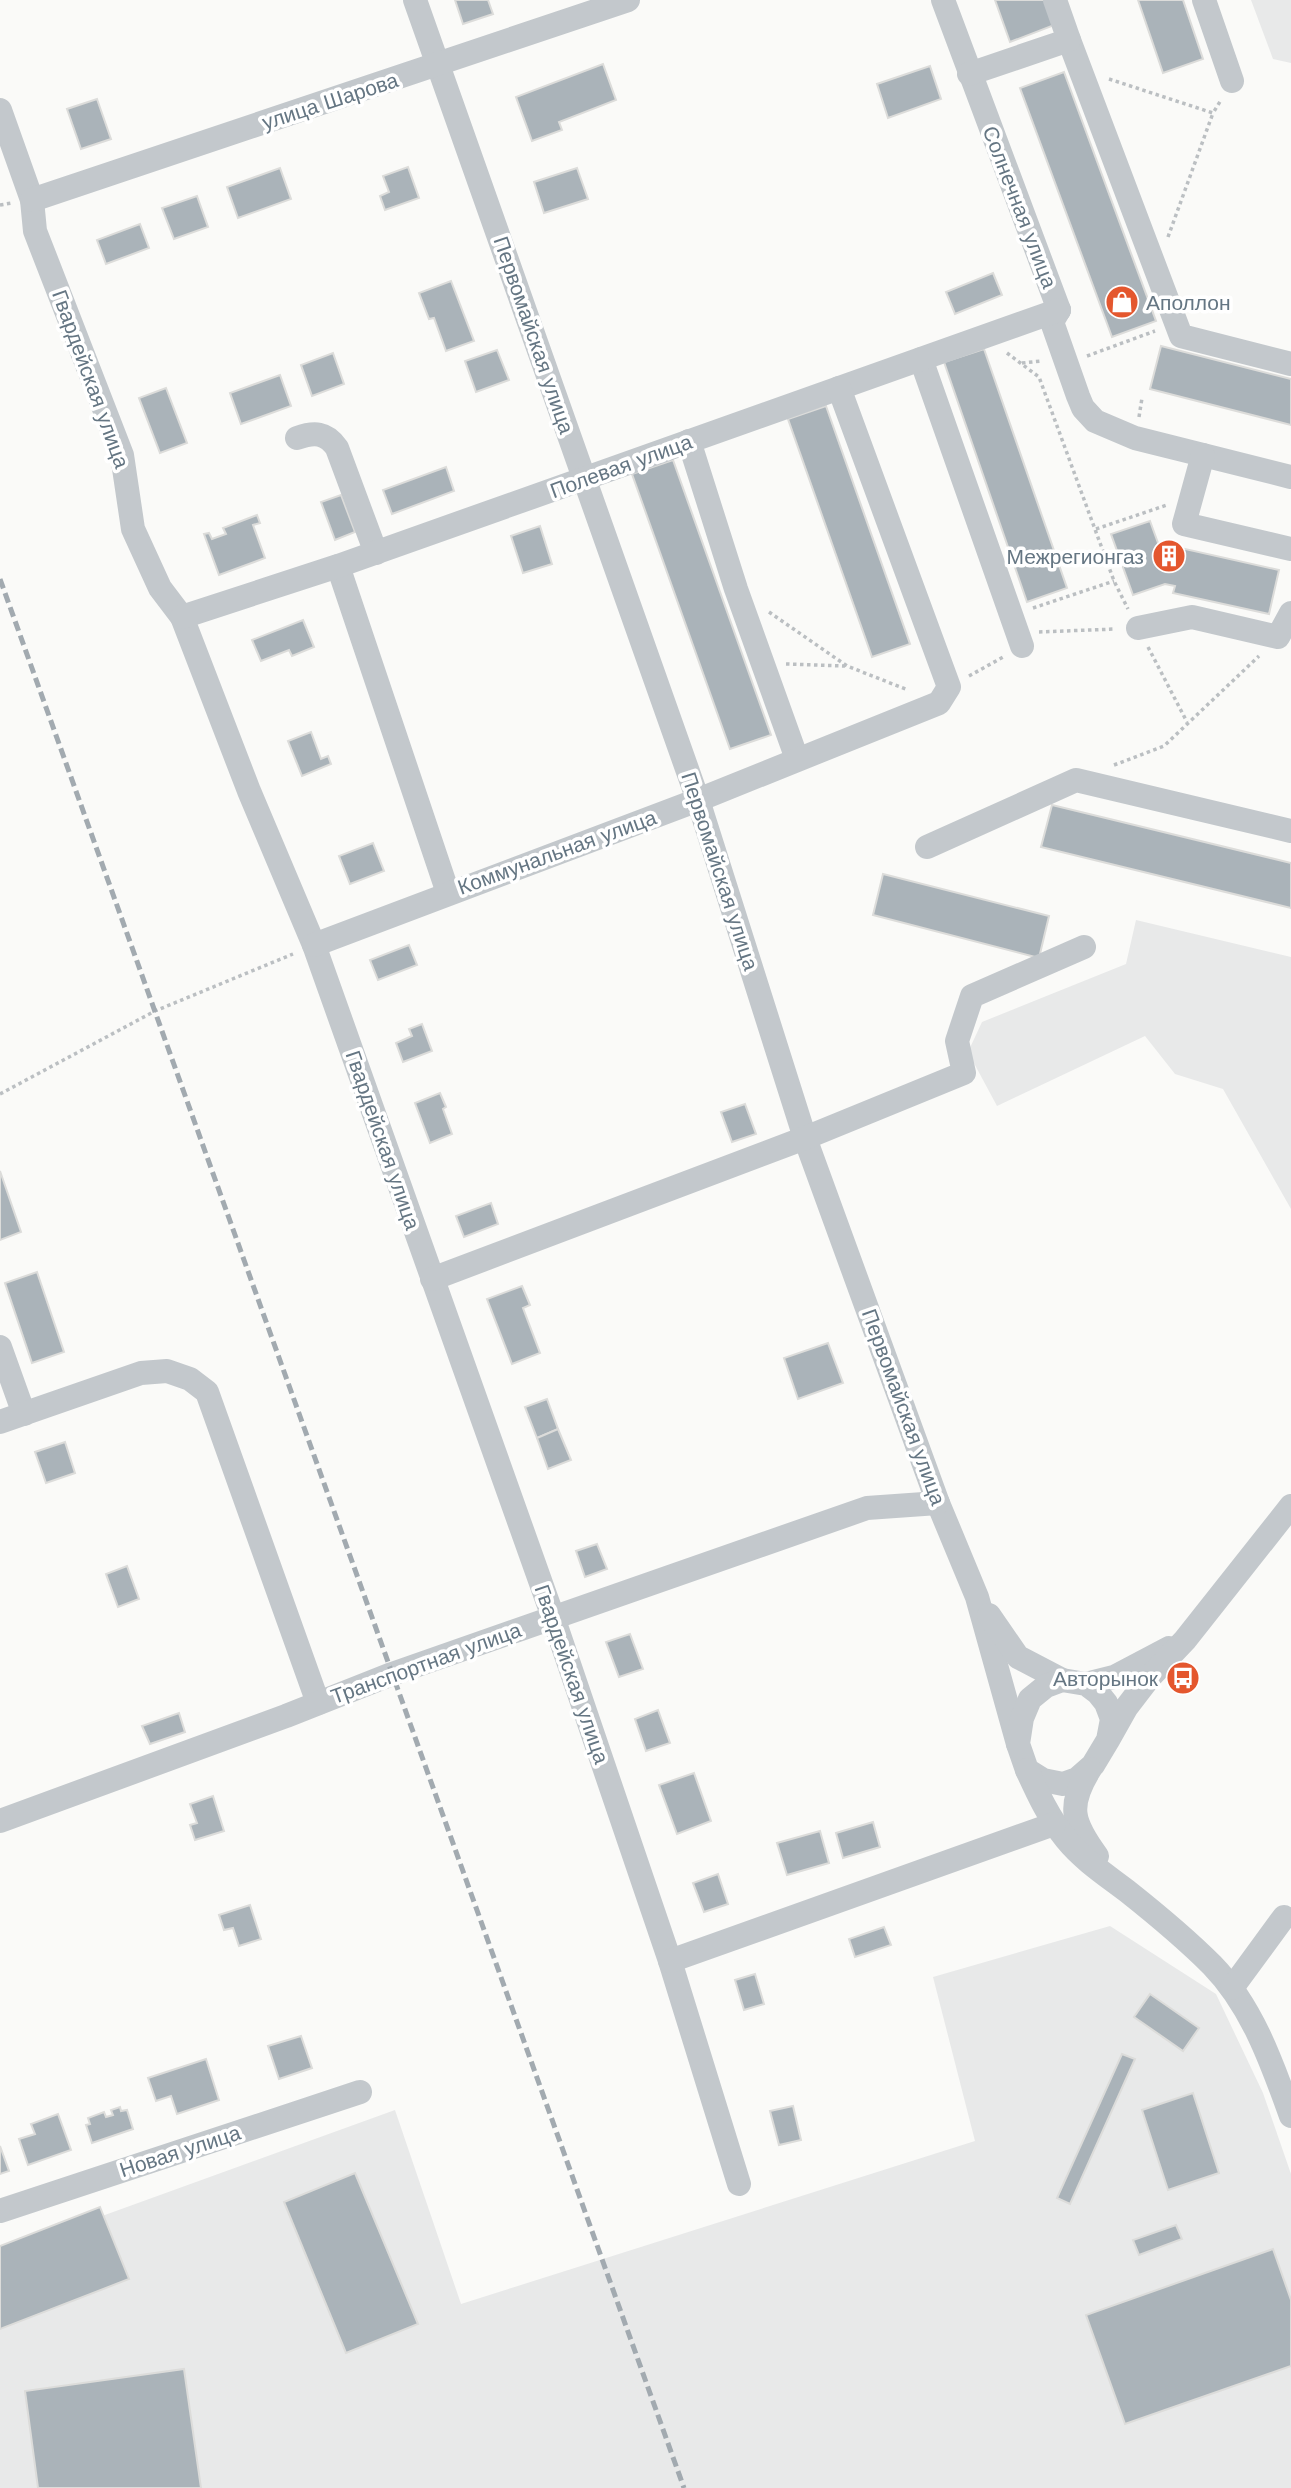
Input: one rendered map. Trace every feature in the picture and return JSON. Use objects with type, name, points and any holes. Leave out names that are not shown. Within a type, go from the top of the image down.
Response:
[{"type":"street","name":"Первомайская улица","points":[[415,0],[698,800],[806,1138],[938,1503],[977,1597],[1018,1744]]},
{"type":"street","name":"улица Шарова","points":[[32,200],[628,0]]},
{"type":"street","name":"Солнечная улица","points":[[943,0],[1059,310],[1052,322],[1083,408],[1095,421],[1135,438],[1291,477]]},
{"type":"street","points":[[1055,0],[1181,337],[1291,365]]},
{"type":"street","points":[[1204,0],[1232,81]]},
{"type":"street","points":[[969,74],[1069,40]]},
{"type":"street","name":"Гвардейская улица","points":[[0,110],[32,200],[35,231],[122,455],[134,529],[160,588],[182,617],[249,791],[314,945],[553,1617],[670,1961],[739,2185]]},
{"type":"street","name":"Полевая улица","points":[[182,617],[338,566],[1059,310]]},
{"type":"street","points":[[921,359],[1017,631]]},
{"type":"street","points":[[839,388],[944,695]]},
{"type":"street","points":[[297,438],[309,433],[319,433],[332,440],[376,552]]},
{"type":"street","points":[[689,442],[761,663],[797,759]]},
{"type":"street","points":[[1203,455],[1184,524],[1291,549]]},
{"type":"street","points":[[338,566],[448,893]]},
{"type":"street","points":[[1138,628],[1192,617],[1279,637],[1291,613]]},
{"type":"street","name":"Коммунальная улица","points":[[314,945],[698,800],[944,695]]},
{"type":"street","points":[[927,847],[1076,780],[1291,831]]},
{"type":"street","points":[[432,1279],[806,1138],[964,1073],[957,1041],[972,996],[1084,947]]},
{"type":"street","points":[[0,1347],[24,1414]]},
{"type":"street","points":[[0,1422],[141,1373],[167,1371],[190,1379],[207,1392],[317,1703]]},
{"type":"street","name":"Транспортная улица","points":[[0,1821],[392,1674],[867,1508],[938,1503]]},
{"type":"street","points":[[1130,1893],[1100,1861],[1077,1825],[1075,1811],[1078,1789],[1126,1708],[1149,1678],[1185,1640],[1291,1506]]},
{"type":"street","points":[[977,1597],[1018,1657],[1098,1693],[1112,1719],[1108,1740]]},
{"type":"street","points":[[1185,1640],[1114,1677],[1046,1686],[1030,1699],[1022,1718],[1018,1744],[1027,1770],[1054,1824],[1067,1840],[1090,1863],[1130,1893],[1212,1965],[1232,1988],[1270,2059],[1291,2116]]},
{"type":"street","points":[[1027,1770],[1043,1780],[1063,1784],[1077,1779],[1093,1765]]},
{"type":"street","points":[[670,1961],[1054,1824]]},
{"type":"street","points":[[1232,1988],[1284,1917]]},
{"type":"street","name":"Новая улица","points":[[0,2211],[359,2092]]},
{"type":"path","points":[[1080,70],[1213,113]]},
{"type":"path","points":[[1156,269],[1213,113],[1232,81]]},
{"type":"path","points":[[1022,363],[1094,355],[1177,322]]},
{"type":"path","points":[[985,337],[1040,377],[1114,581],[1187,722]]},
{"type":"path","points":[[1096,529],[1192,496]]},
{"type":"path","points":[[761,663],[847,667],[944,695],[1017,631],[1114,581]]},
{"type":"path","points":[[769,612],[847,667]]},
{"type":"path","points":[[1017,631],[1138,628]]},
{"type":"path","points":[[1114,765],[1164,746],[1279,637]]},
{"type":"path","points":[[0,1094],[155,1011],[314,945]]},
{"type":"shaded area","points":[[1251,0],[1291,0],[1291,63],[1273,59]]},
{"type":"shaded area","points":[[1136,920],[1291,957],[1291,1209],[1223,1089],[1175,1074],[1145,1036],[997,1106],[968,1052],[982,1022],[1126,964]]},
{"type":"shaded area","points":[[1110,1926],[1216,1994],[1263,2093],[1291,2174],[1291,2488],[0,2488],[0,2253],[395,2110],[461,2304],[975,2141],[933,1977]]},
{"type":"building","points":[[455,0],[488,0],[493,14],[463,24]]},
{"type":"building","points":[[995,0],[1048,0],[1057,24],[1010,42]]},
{"type":"building","points":[[1138,0],[1183,0],[1203,59],[1163,73]]},
{"type":"building","points":[[603,64],[616,100],[559,122],[562,130],[532,141],[516,97]]},
{"type":"building","points":[[930,66],[941,99],[888,118],[877,84]]},
{"type":"building","points":[[1064,72],[1156,321],[1112,337],[1020,88]]},
{"type":"building","points":[[97,99],[111,139],[81,149],[67,109]]},
{"type":"building","points":[[408,167],[419,198],[385,210],[380,196],[389,192],[383,176]]},
{"type":"building","points":[[280,168],[291,199],[238,218],[227,187]]},
{"type":"building","points":[[577,168],[588,199],[544,213],[534,182]]},
{"type":"building","points":[[197,196],[208,227],[174,239],[162,208]]},
{"type":"building","points":[[140,224],[149,248],[106,264],[97,240]]},
{"type":"building","points":[[993,273],[1002,295],[955,314],[946,292]]},
{"type":"building","points":[[451,281],[474,341],[446,351],[434,318],[429,319],[419,293]]},
{"type":"building","points":[[1161,346],[1291,379],[1291,425],[1150,389]]},
{"type":"building","points":[[984,349],[1067,588],[1027,602],[944,362]]},
{"type":"building","points":[[497,350],[509,380],[476,392],[465,361]]},
{"type":"building","points":[[333,353],[344,384],[312,396],[301,365]]},
{"type":"building","points":[[280,375],[291,406],[241,424],[230,393]]},
{"type":"building","points":[[166,388],[187,443],[160,453],[139,398]]},
{"type":"building","points":[[826,406],[910,644],[872,657],[788,419]]},
{"type":"building","points":[[673,460],[771,735],[730,749],[632,474]]},
{"type":"building","points":[[446,467],[454,491],[392,514],[383,490]]},
{"type":"building","points":[[341,495],[355,532],[335,540],[321,502]]},
{"type":"building","points":[[257,515],[260,523],[253,525],[265,558],[219,575],[204,534],[209,533],[212,539],[226,534],[223,528]]},
{"type":"building","name":"Межрегионгаз","points":[[1150,521],[1158,543],[1279,570],[1269,614],[1173,593],[1175,586],[1165,584],[1133,595],[1111,534]]},
{"type":"building","points":[[540,526],[552,564],[523,573],[511,536]]},
{"type":"building","points":[[303,620],[314,647],[292,656],[289,650],[261,661],[252,640]]},
{"type":"building","points":[[311,732],[321,759],[328,756],[331,764],[302,776],[288,741]]},
{"type":"building","points":[[1052,805],[1291,863],[1291,908],[1041,847]]},
{"type":"building","points":[[373,843],[384,871],[350,884],[339,856]]},
{"type":"building","points":[[883,874],[1049,916],[1039,958],[873,915]]},
{"type":"building","points":[[409,945],[417,965],[378,980],[370,960]]},
{"type":"building","points":[[422,1024],[432,1051],[403,1062],[396,1043],[412,1036],[409,1029]]},
{"type":"building","points":[[440,1093],[452,1134],[430,1143],[415,1103]]},
{"type":"building","points":[[745,1104],[756,1134],[732,1142],[721,1112]]},
{"type":"building","points":[[0,1171],[21,1232],[0,1240]]},
{"type":"building","points":[[491,1203],[498,1224],[464,1237],[456,1216]]},
{"type":"building","points":[[37,1272],[64,1352],[32,1363],[5,1283]]},
{"type":"building","points":[[522,1286],[530,1305],[523,1308],[540,1353],[512,1364],[487,1299]]},
{"type":"building","points":[[828,1343],[843,1383],[798,1399],[784,1358]]},
{"type":"building","points":[[547,1399],[558,1429],[537,1438],[525,1407]]},
{"type":"building","points":[[558,1429],[571,1460],[548,1469],[537,1438]]},
{"type":"building","points":[[65,1442],[75,1473],[46,1483],[35,1452]]},
{"type":"building","points":[[597,1544],[607,1569],[585,1577],[576,1551]]},
{"type":"building","points":[[127,1566],[139,1599],[118,1607],[106,1574]]},
{"type":"building","points":[[630,1634],[643,1669],[619,1677],[606,1642]]},
{"type":"building","points":[[658,1710],[670,1743],[646,1751],[635,1719]]},
{"type":"building","points":[[179,1713],[185,1732],[150,1744],[142,1726]]},
{"type":"building","points":[[694,1773],[711,1821],[677,1834],[659,1785]]},
{"type":"building","points":[[213,1796],[224,1831],[195,1840],[190,1825],[197,1823],[190,1804]]},
{"type":"building","points":[[873,1822],[880,1847],[843,1858],[836,1833]]},
{"type":"building","points":[[820,1831],[829,1863],[787,1875],[777,1843]]},
{"type":"building","points":[[718,1874],[728,1904],[704,1912],[693,1883]]},
{"type":"building","points":[[250,1905],[261,1939],[239,1946],[233,1928],[224,1930],[219,1915]]},
{"type":"building","points":[[884,1927],[891,1945],[855,1957],[849,1939]]},
{"type":"building","points":[[755,1974],[764,2004],[744,2010],[735,1980]]},
{"type":"building","points":[[1150,1994],[1199,2028],[1183,2051],[1134,2017]]},
{"type":"building","points":[[301,2036],[312,2068],[279,2079],[268,2046]]},
{"type":"building","points":[[1122,2054],[1135,2059],[1070,2204],[1057,2198]]},
{"type":"building","points":[[206,2059],[219,2100],[177,2114],[171,2096],[156,2101],[148,2078]]},
{"type":"building","points":[[1193,2093],[1219,2173],[1168,2190],[1142,2110]]},
{"type":"building","points":[[793,2106],[801,2140],[779,2145],[770,2111]]},
{"type":"building","points":[[120,2107],[121,2111],[127,2110],[133,2129],[92,2143],[86,2125],[90,2124],[88,2118],[104,2112],[106,2117],[113,2115],[111,2110]]},
{"type":"building","points":[[58,2114],[71,2150],[28,2165],[19,2139],[35,2134],[31,2124]]},
{"type":"building","points":[[0,2146],[9,2171],[0,2174]]},
{"type":"building","points":[[355,2173],[418,2324],[346,2353],[284,2202]]},
{"type":"building","points":[[100,2207],[129,2279],[0,2329],[0,2246]]},
{"type":"building","points":[[1176,2225],[1182,2239],[1139,2255],[1133,2240]]},
{"type":"building","points":[[1273,2249],[1291,2300],[1291,2366],[1125,2424],[1086,2315]]},
{"type":"building","points":[[184,2369],[201,2488],[38,2488],[25,2391]]},
{"type":"railway","points":[[0,579],[684,2488]]},
{"type":"place","name":"Аполлон","points":[[1122,302]]},
{"type":"place","name":"Межрегионгаз","points":[[1169,556]]},
{"type":"place","name":"Авторынок","points":[[1183,1678]]}]
